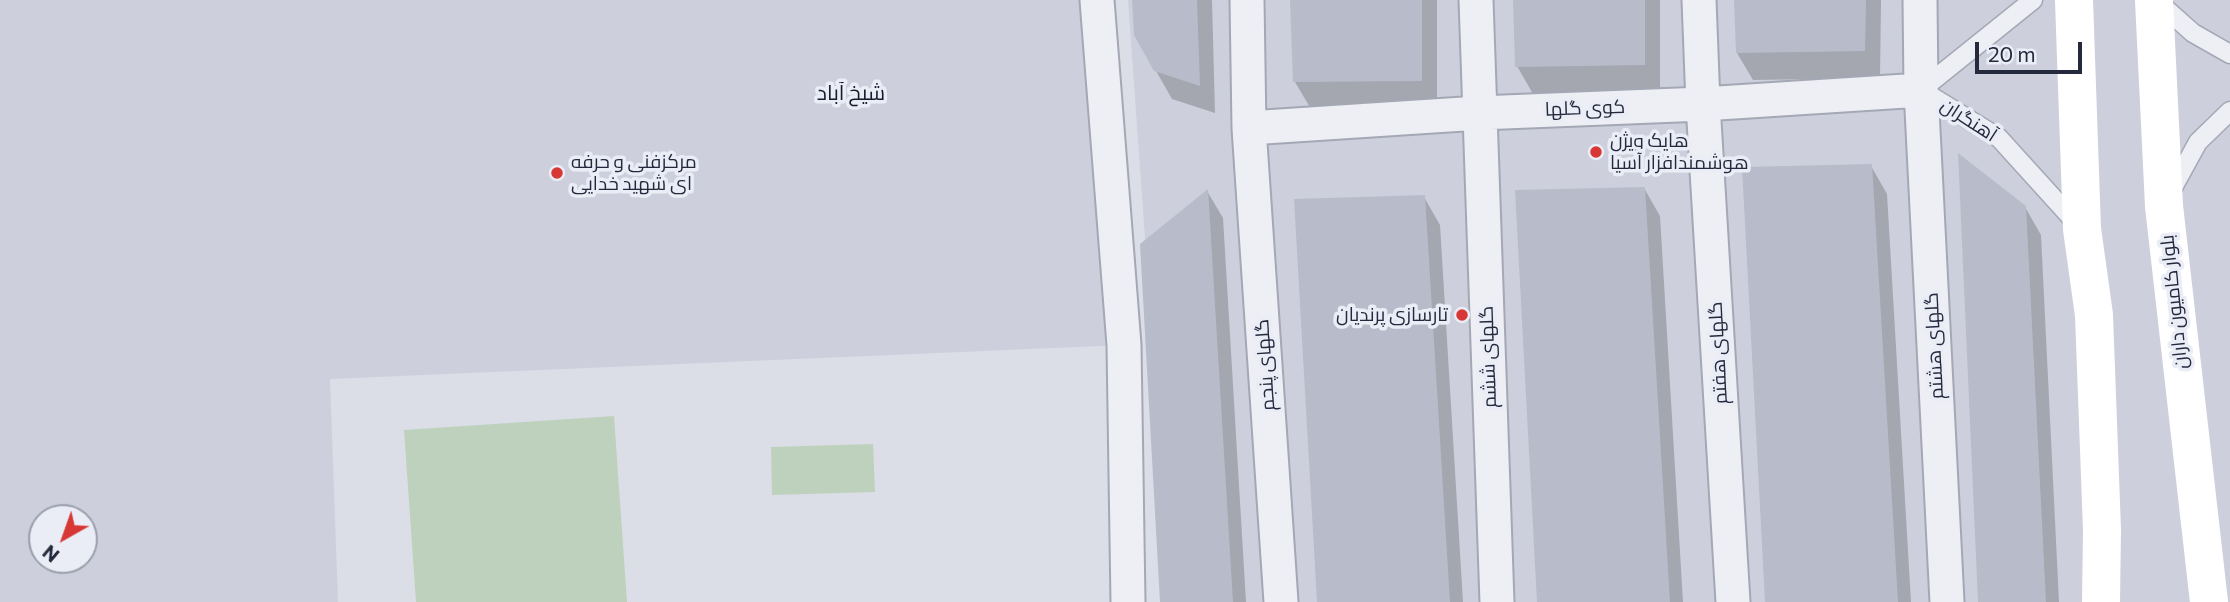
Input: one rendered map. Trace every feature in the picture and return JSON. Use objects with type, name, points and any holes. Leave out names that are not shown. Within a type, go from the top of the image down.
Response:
[{"type":"main road","points":[[2074,0],[2082,229],[2094,315],[2102,530],[2101,602]]},
{"type":"main road","name":"بلوار کامیون داران","points":[[2155,0],[2164,206],[2206,596]]},
{"type":"main road","points":[[2102,530],[2118,602]]},
{"type":"street","points":[[1097,0],[1124,345],[1128,602]]},
{"type":"street","name":"گلهای پنجم","points":[[1247,0],[1249,128],[1281,602]]},
{"type":"street","name":"گلهای ششم","points":[[1476,0],[1497,602]]},
{"type":"street","name":"گلهای هفتم","points":[[1699,0],[1733,602]]},
{"type":"street","name":"گلهای هشتم","points":[[1920,0],[1921,90],[1947,602]]},
{"type":"street","name":"کوی گلها","points":[[1249,128],[1921,90]]},
{"type":"lane","name":"آهنگران","points":[[2033,0],[1921,90],[1999,138],[2082,229]]},
{"type":"lane","points":[[2155,0],[2193,33],[2230,54]]},
{"type":"lane","points":[[2164,206],[2198,142],[2230,111]]},
{"type":"shaded area","name":"مرکزفنی و حرفه ای شهید خدایی","points":[[0,0],[1103,0],[1124,345],[330,379],[338,602],[0,602]]},
{"type":"shaded area","points":[[1128,0],[2230,0],[2230,602],[1171,602]]},
{"type":"green space","points":[[614,416],[627,602],[416,602],[404,430]]},
{"type":"green space","points":[[873,444],[875,492],[772,495],[771,447]]},
{"type":"building","points":[[1132,0],[1197,0],[1200,86],[1154,71],[1134,35]]},
{"type":"building","points":[[1290,0],[1422,0],[1422,81],[1293,82]]},
{"type":"building","points":[[1513,0],[1645,0],[1645,65],[1515,67]]},
{"type":"building","points":[[1734,0],[1866,0],[1865,51],[1736,53]]},
{"type":"building","points":[[1958,153],[2026,206],[2046,602],[1978,602]]},
{"type":"building","points":[[1872,164],[1898,602],[1765,602],[1742,167]]},
{"type":"building","points":[[1645,187],[1670,602],[1537,602],[1515,190]]},
{"type":"building","points":[[1208,189],[1233,602],[1160,602],[1140,244]]},
{"type":"building","points":[[1425,195],[1450,602],[1317,602],[1294,199]]},
{"type":"place","name":"هایک ویژن هوشمندافزار آسیا","points":[[1596,152]]},
{"type":"place","name":"مرکزفنی و حرفه ای شهید خدایی","points":[[557,173]]},
{"type":"place","name":"تارسازی پرندیان","points":[[1462,315]]},
{"type":"district","name":"شیخ آباد","points":[[851,93]]}]
